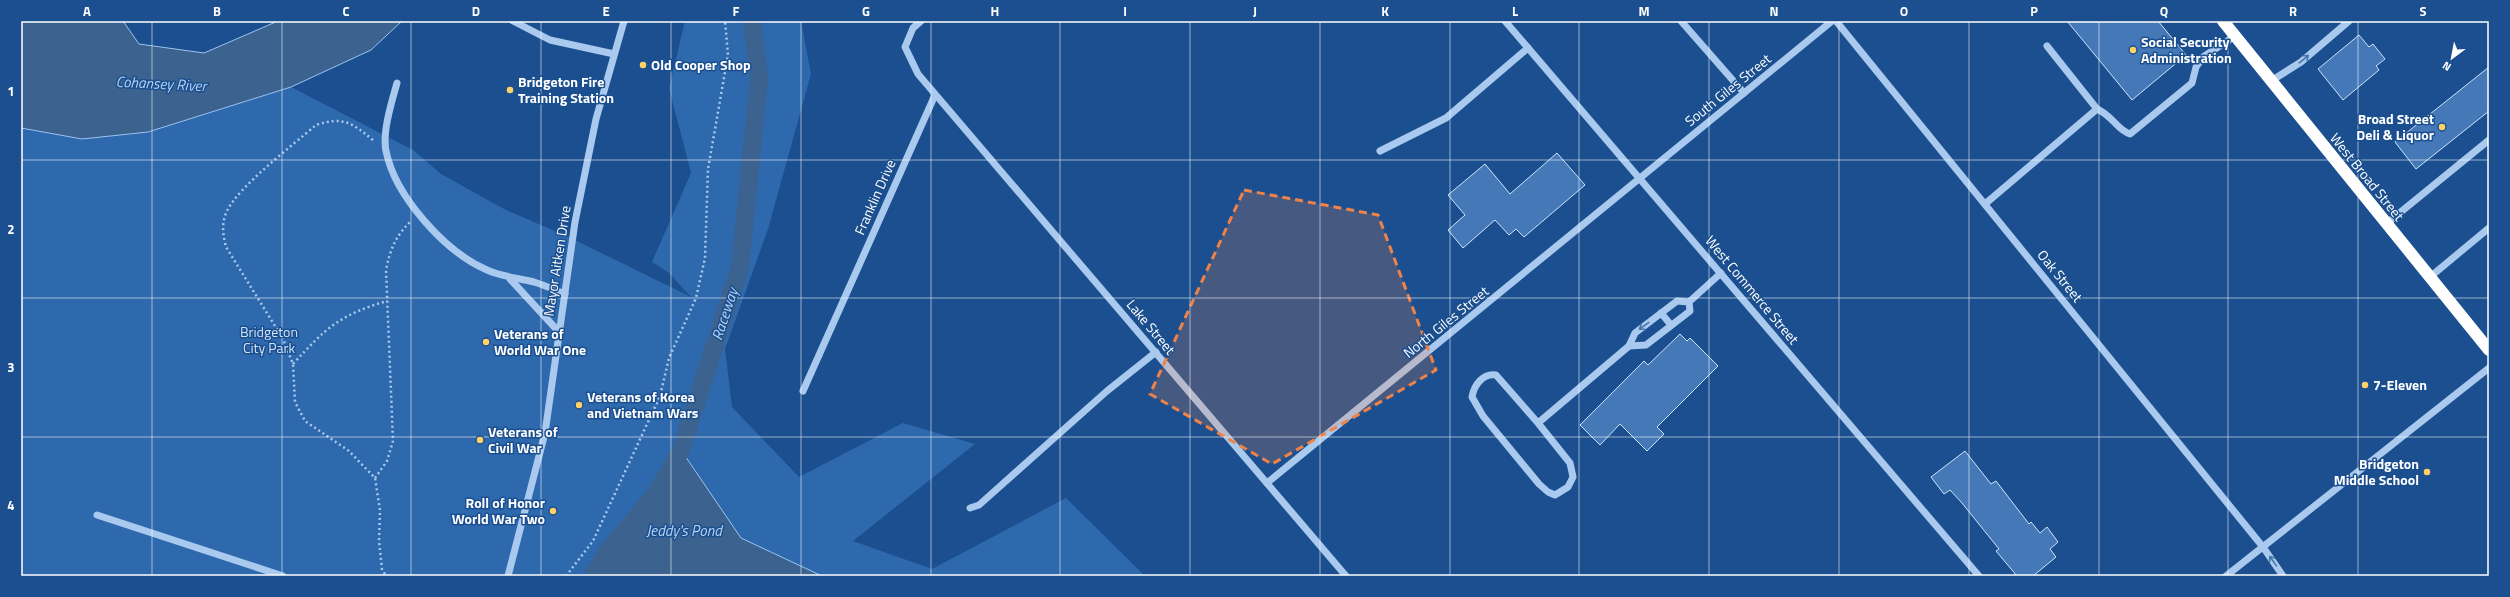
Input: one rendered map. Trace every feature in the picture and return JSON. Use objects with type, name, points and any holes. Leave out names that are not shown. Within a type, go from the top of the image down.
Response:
[{"type":"highway","name":"West Broad Street","points":[[2223,21],[2489,350]]},
{"type":"street","points":[[513,21],[550,40],[614,54]]},
{"type":"street","name":"Mayor Aitken Drive","points":[[508,576],[545,433],[576,222],[596,119],[624,21]]},
{"type":"street","points":[[920,21],[913,28],[904,47],[918,74],[935,95]]},
{"type":"street","name":"West Commerce Street","points":[[1505,21],[1979,576]]},
{"type":"street","points":[[1681,21],[1744,93]]},
{"type":"street","name":"South Giles Street","points":[[1640,179],[1832,21]]},
{"type":"street","name":"Oak Street","points":[[1836,21],[2263,547],[2283,576]]},
{"type":"street","points":[[2271,81],[2301,62],[2349,21]]},
{"type":"street","points":[[2047,46],[2097,109],[2108,114],[2124,132],[2130,134],[2192,83],[2196,67],[2203,57],[2235,36]]},
{"type":"street","points":[[1380,151],[1446,118],[1528,48]]},
{"type":"street","points":[[397,83],[389,115],[385,150],[395,178],[411,206],[455,249],[485,270],[510,279],[534,282],[565,294]]},
{"type":"street","name":"Lake Street","points":[[935,95],[1346,576]]},
{"type":"street","name":"Franklin Drive","points":[[803,391],[935,95]]},
{"type":"street","points":[[1985,204],[2097,109]]},
{"type":"street","points":[[2386,224],[2489,140]]},
{"type":"street","name":"North Giles Street","points":[[1267,483],[1640,179]]},
{"type":"street","points":[[2430,277],[2489,228]]},
{"type":"street","points":[[1538,423],[1629,346],[1635,333],[1677,301],[1689,302],[1720,273]]},
{"type":"street","points":[[510,279],[559,332]]},
{"type":"street","points":[[1629,346],[1646,345],[1690,311],[1689,302]]},
{"type":"street","points":[[1661,313],[1671,325]]},
{"type":"street","points":[[970,508],[979,505],[1107,391],[1156,352]]},
{"type":"street","points":[[2226,576],[2489,368]]},
{"type":"street","points":[[1491,374],[1496,375],[1538,423],[1570,463],[1573,477],[1568,487],[1555,495],[1539,484],[1483,416],[1472,396],[1473,390],[1483,379],[1491,374]]},
{"type":"street","points":[[97,515],[283,576]]},
{"type":"path","points":[[566,576],[593,541],[660,396],[669,358],[696,298],[705,258],[708,169],[728,55],[725,21]]},
{"type":"path","points":[[385,150],[352,123],[333,120],[316,125],[236,195],[226,212],[222,230],[226,247],[283,338],[293,364],[295,402],[305,421],[349,451],[376,478],[380,510],[379,548],[382,569],[386,576]]},
{"type":"path","points":[[376,478],[388,461],[392,441],[386,270],[390,250],[397,234],[418,214]]},
{"type":"path","points":[[293,364],[329,327],[344,317],[388,301]]},
{"type":"highlighted area","points":[[1244,190],[1378,215],[1436,370],[1272,464],[1150,394]]},
{"type":"green space","name":"Bridgeton City Park","points":[[685,21],[801,21],[811,74],[768,229],[725,349],[732,407],[799,477],[903,423],[975,444],[853,541],[932,569],[1066,498],[1145,576],[21,576],[21,128],[82,139],[148,132],[291,87],[413,150],[441,174],[506,210],[573,239],[691,297],[668,272],[652,262],[691,173],[669,88]]},
{"type":"water","name":"Cohansey River","points":[[21,21],[123,21],[139,44],[204,53],[278,21],[402,21],[371,50],[291,87],[148,132],[82,139],[21,128]]},
{"type":"water","name":"Jeddy's Pond","points":[[681,450],[741,538],[822,576],[593,576],[608,550],[655,495]]},
{"type":"building","points":[[2067,21],[2158,21],[2186,55],[2132,100]]},
{"type":"building","points":[[2359,35],[2369,47],[2373,44],[2385,59],[2376,66],[2379,70],[2343,100],[2318,69]]},
{"type":"building","name":"Broad Street Deli & Liquor","points":[[2489,67],[2489,111],[2416,169],[2395,142]]},
{"type":"building","points":[[1557,153],[1585,185],[1524,237],[1516,229],[1509,235],[1495,220],[1463,248],[1448,230],[1465,215],[1448,195],[1485,164],[1510,194]]},
{"type":"building","points":[[1680,334],[1687,341],[1690,338],[1718,366],[1657,427],[1664,434],[1647,451],[1620,424],[1600,445],[1580,425],[1644,361],[1648,365]]},
{"type":"building","points":[[1965,451],[1991,484],[1996,481],[2029,524],[2031,522],[2040,533],[2047,527],[2058,542],[2050,549],[2056,557],[2033,576],[2017,576],[1996,551],[1999,549],[1962,503],[1950,490],[1944,494],[1931,477]]},
{"type":"waterway","name":"Raceway","points":[[593,576],[608,550],[655,495],[681,450],[740,267],[759,78],[752,21]]},
{"type":"place","name":"Social Security Administration","points":[[2133,50]]},
{"type":"place","name":"Old Cooper Shop","points":[[643,65]]},
{"type":"place","name":"Bridgeton Fire Training Station","points":[[510,90]]},
{"type":"place","name":"Broad Street Deli & Liquor","points":[[2442,127]]},
{"type":"place","name":"Veterans of World War One","points":[[486,342]]},
{"type":"place","name":"7-Eleven","points":[[2365,385]]},
{"type":"place","name":"Veterans of Korea and Vietnam Wars","points":[[579,405]]},
{"type":"place","name":"Veterans of Civil War","points":[[480,440]]},
{"type":"place","name":"Bridgeton Middle School","points":[[2427,472]]},
{"type":"place","name":"Roll of Honor World War Two","points":[[553,511]]}]
